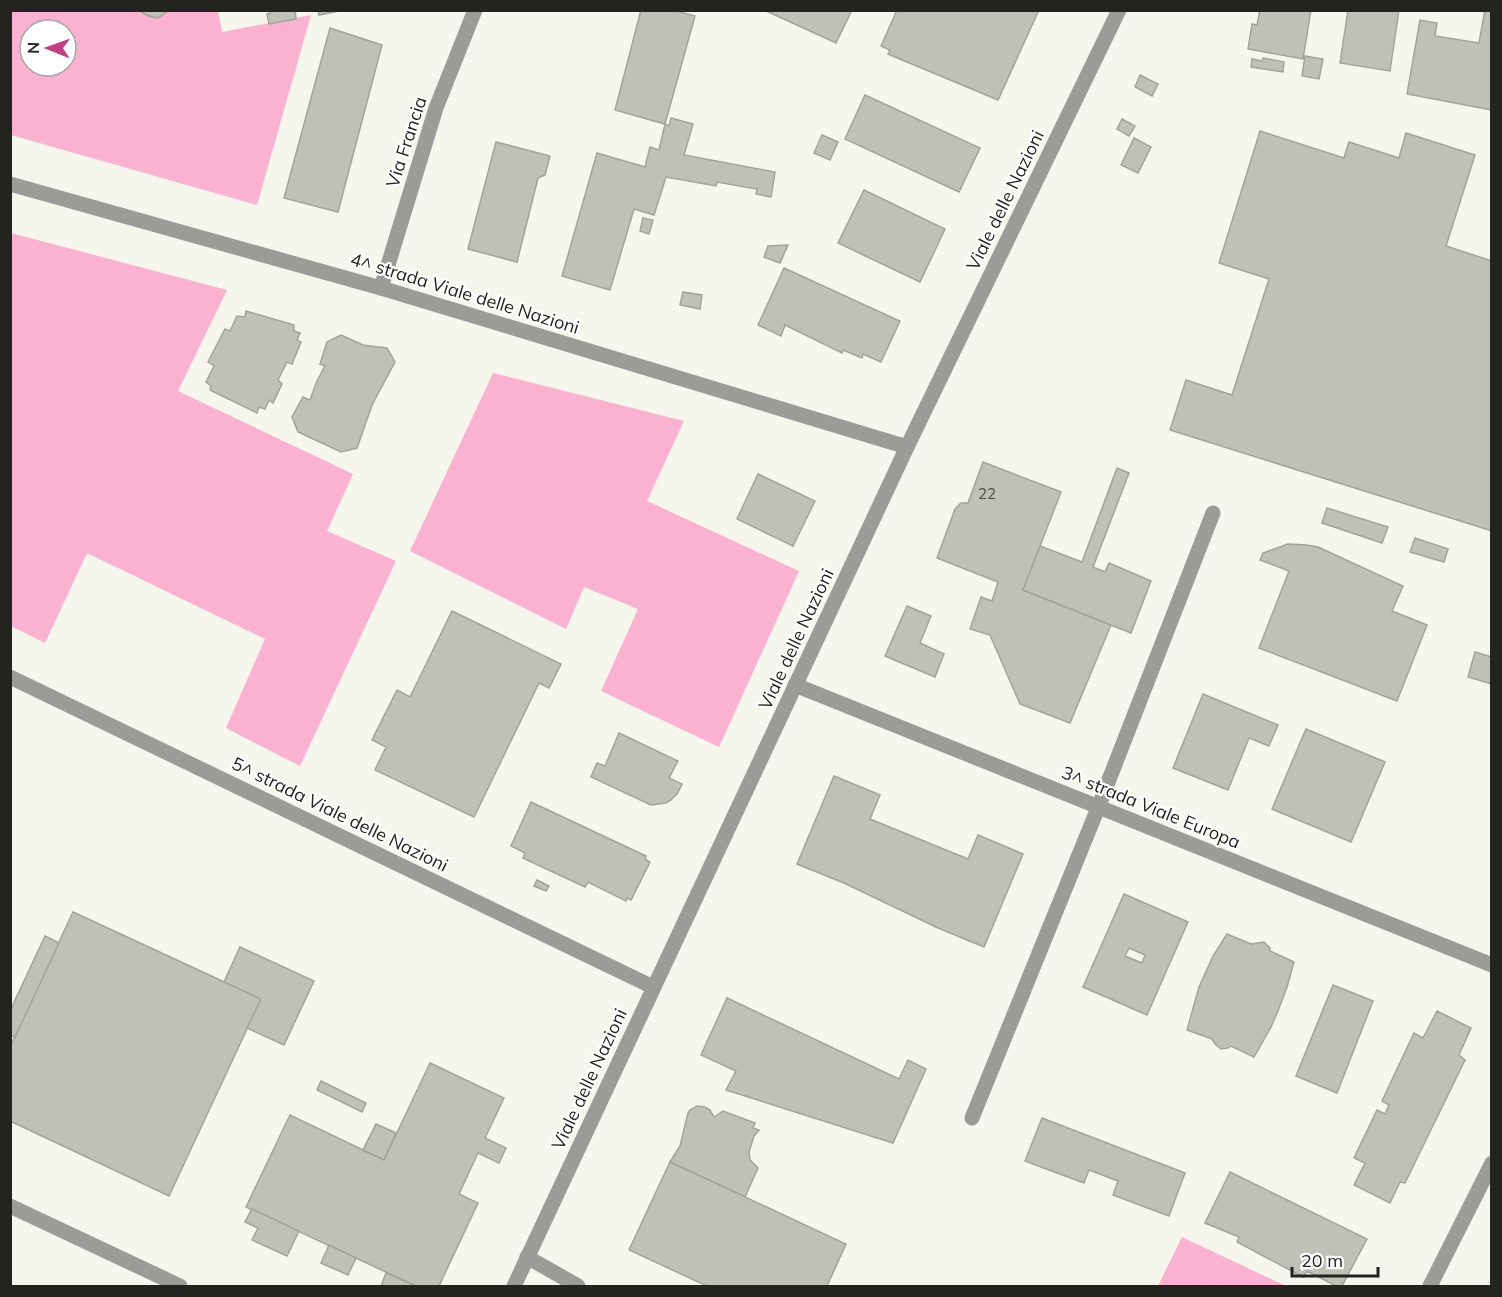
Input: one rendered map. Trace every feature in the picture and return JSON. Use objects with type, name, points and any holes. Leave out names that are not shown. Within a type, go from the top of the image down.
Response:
[{"type":"street","name":"Via Francia","points":[[381,288],[436,108],[475,10]]},
{"type":"street","name":"Viale delle Nazioni","points":[[514,1287],[907,447],[1119,10]]},
{"type":"street","name":"4^ strada Viale delle Nazioni","points":[[10,184],[381,288],[907,447]]},
{"type":"street","points":[[972,1118],[1098,808],[1213,513]]},
{"type":"street","name":"5^ strada Viale delle Nazioni","points":[[10,677],[653,987]]},
{"type":"street","name":"3^ strada Viale Europa","points":[[795,685],[1491,965]]},
{"type":"street","points":[[1430,1287],[1491,1163]]},
{"type":"street","points":[[10,1206],[180,1287]]},
{"type":"street","points":[[527,1257],[578,1287]]},
{"type":"shaded area","points":[[10,11],[218,11],[222,32],[311,15],[257,205],[11,135]]},
{"type":"shaded area","points":[[11,233],[227,290],[178,391],[353,474],[327,531],[396,561],[300,766],[226,728],[265,639],[87,553],[45,643],[11,626]]},
{"type":"shaded area","points":[[493,373],[684,421],[647,501],[799,571],[719,747],[601,691],[638,609],[584,587],[566,629],[410,551]]},
{"type":"shaded area","points":[[1182,1237],[1286,1286],[1158,1286]]},
{"type":"building","points":[[138,10],[169,10],[158,18],[148,16]]},
{"type":"building","points":[[270,10],[295,10],[296,19],[269,24],[267,14]]},
{"type":"building","points":[[318,10],[344,10],[319,15]]},
{"type":"building","points":[[641,10],[673,10],[695,16],[665,124],[615,110]]},
{"type":"building","points":[[764,10],[852,10],[836,43]]},
{"type":"building","points":[[897,10],[1039,10],[998,100],[888,54],[890,50],[881,46]]},
{"type":"building","points":[[1260,10],[1311,10],[1303,59],[1248,49],[1252,24],[1257,25]]},
{"type":"building","points":[[1348,10],[1399,10],[1390,71],[1340,63]]},
{"type":"building","points":[[1485,10],[1492,10],[1492,110],[1407,94],[1420,20],[1437,23],[1435,36],[1479,43]]},
{"type":"building","points":[[330,28],[382,45],[338,212],[284,198]]},
{"type":"building","points":[[1305,56],[1323,59],[1319,79],[1302,76]]},
{"type":"building","points":[[1263,58],[1284,62],[1283,72],[1251,67],[1252,59],[1262,61]]},
{"type":"building","points":[[1140,75],[1158,84],[1152,96],[1135,87]]},
{"type":"building","points":[[865,95],[980,148],[959,192],[845,139]]},
{"type":"building","points":[[671,118],[693,124],[684,155],[775,172],[771,197],[756,194],[757,189],[717,182],[716,186],[666,177],[654,215],[634,209],[610,290],[562,276],[597,153],[645,167],[650,147],[659,150],[665,124],[669,126]]},
{"type":"building","points":[[1122,119],[1135,126],[1129,136],[1117,129]]},
{"type":"building","points":[[1260,131],[1344,158],[1349,142],[1399,158],[1406,133],[1475,155],[1446,246],[1492,261],[1492,531],[1170,430],[1186,380],[1232,395],[1269,279],[1219,263]]},
{"type":"building","points":[[822,135],[838,142],[830,160],[814,153]]},
{"type":"building","points":[[1134,138],[1151,147],[1138,173],[1121,165]]},
{"type":"building","points":[[496,142],[550,156],[545,175],[538,178],[517,262],[468,249]]},
{"type":"building","points":[[864,190],[945,229],[920,282],[838,243]]},
{"type":"building","points":[[643,218],[653,220],[649,234],[640,231]]},
{"type":"building","points":[[788,245],[780,263],[764,257],[768,246]]},
{"type":"building","points":[[784,268],[900,321],[881,362],[863,354],[862,358],[843,350],[842,353],[785,325],[781,336],[758,325]]},
{"type":"building","points":[[683,292],[702,295],[700,309],[680,305]]},
{"type":"building","points":[[246,311],[294,325],[294,331],[300,333],[297,340],[301,342],[292,364],[287,362],[278,380],[282,384],[273,403],[269,400],[265,409],[259,407],[257,413],[210,390],[211,386],[206,382],[214,366],[208,362],[225,329],[230,331],[237,316],[245,317]]},
{"type":"building","points":[[341,335],[363,345],[387,348],[395,362],[372,405],[357,448],[341,452],[298,432],[292,417],[303,397],[310,400],[325,366],[320,364],[327,342]]},
{"type":"building","points":[[983,462],[1061,492],[1023,590],[1111,625],[1070,723],[1020,704],[990,635],[970,629],[981,597],[992,601],[998,582],[937,558],[955,509],[961,503],[968,503]]},
{"type":"building","points":[[1117,468],[1129,473],[1093,567],[1105,572],[1109,563],[1151,581],[1131,633],[1023,590],[1040,546],[1082,562]]},
{"type":"building","points":[[758,474],[815,501],[793,546],[737,519]]},
{"type":"building","points":[[1327,508],[1388,527],[1382,543],[1322,523]]},
{"type":"building","points":[[1415,538],[1448,549],[1444,562],[1410,552]]},
{"type":"building","points":[[1288,544],[1318,547],[1403,586],[1392,611],[1427,625],[1397,701],[1259,648],[1289,571],[1260,560],[1263,553]]},
{"type":"building","points":[[907,606],[931,616],[920,643],[944,654],[935,677],[885,656]]},
{"type":"building","points":[[452,611],[561,664],[549,688],[539,683],[474,817],[375,770],[386,747],[372,740],[397,690],[410,697]]},
{"type":"building","points":[[1475,652],[1492,657],[1492,684],[1468,677]]},
{"type":"building","points":[[1203,694],[1278,725],[1269,746],[1249,738],[1228,790],[1173,768]]},
{"type":"building","points":[[1306,729],[1385,762],[1351,842],[1272,809]]},
{"type":"building","points":[[619,733],[678,761],[669,778],[682,784],[671,800],[651,805],[591,777],[597,763],[605,766]]},
{"type":"building","points":[[834,776],[880,795],[870,819],[968,859],[978,835],[1023,854],[984,947],[797,864]]},
{"type":"building","points":[[531,802],[646,856],[645,859],[650,862],[631,900],[627,898],[626,901],[588,882],[585,887],[523,858],[525,853],[511,846]]},
{"type":"building","points":[[537,880],[549,886],[546,891],[534,886]]},
{"type":"building","points":[[1124,894],[1188,922],[1147,1015],[1083,987]],"holes":[[[1129,948],[1145,955],[1142,963],[1125,956]]]},
{"type":"building","points":[[73,912],[261,999],[169,1196],[10,1121],[10,1047]]},
{"type":"building","points":[[1227,934],[1251,944],[1264,942],[1270,951],[1294,962],[1278,1011],[1254,1057],[1231,1046],[1221,1049],[1212,1039],[1187,1030],[1199,987],[1213,956]]},
{"type":"building","points":[[45,936],[59,943],[15,1037],[10,1035],[10,1011]]},
{"type":"building","points":[[240,947],[314,981],[284,1045],[247,1028],[261,999],[224,982]]},
{"type":"building","points":[[1333,985],[1373,1001],[1337,1093],[1296,1076]]},
{"type":"building","points":[[727,998],[899,1079],[908,1060],[926,1069],[893,1143],[726,1090],[736,1071],[701,1055]]},
{"type":"building","points":[[1437,1011],[1471,1028],[1459,1055],[1465,1060],[1405,1183],[1400,1182],[1390,1203],[1354,1185],[1365,1163],[1354,1158],[1377,1110],[1385,1114],[1389,1105],[1382,1101],[1414,1033],[1423,1038]]},
{"type":"building","points":[[430,1063],[504,1098],[485,1138],[506,1148],[499,1163],[478,1153],[459,1194],[478,1203],[439,1286],[416,1286],[246,1207],[290,1115],[384,1160]]},
{"type":"building","points":[[321,1081],[366,1103],[362,1112],[317,1090]]},
{"type":"building","points":[[697,1106],[710,1110],[714,1117],[723,1111],[755,1123],[753,1128],[759,1130],[754,1136],[749,1152],[750,1160],[758,1168],[745,1197],[670,1162],[680,1146],[688,1113]]},
{"type":"building","points":[[1042,1118],[1185,1173],[1169,1216],[1113,1195],[1118,1181],[1089,1170],[1084,1183],[1025,1161]]},
{"type":"building","points":[[376,1124],[396,1133],[384,1160],[363,1150]]},
{"type":"building","points":[[670,1162],[846,1244],[827,1286],[707,1286],[629,1250]]},
{"type":"building","points":[[1230,1172],[1367,1239],[1342,1286],[1336,1286],[1307,1271],[1303,1277],[1237,1242],[1239,1237],[1205,1223]]},
{"type":"building","points":[[252,1209],[299,1231],[287,1256],[252,1240],[258,1228],[245,1222]]},
{"type":"building","points":[[329,1245],[356,1258],[348,1275],[321,1263]]},
{"type":"building","points":[[386,1273],[416,1286],[381,1286]]}]
